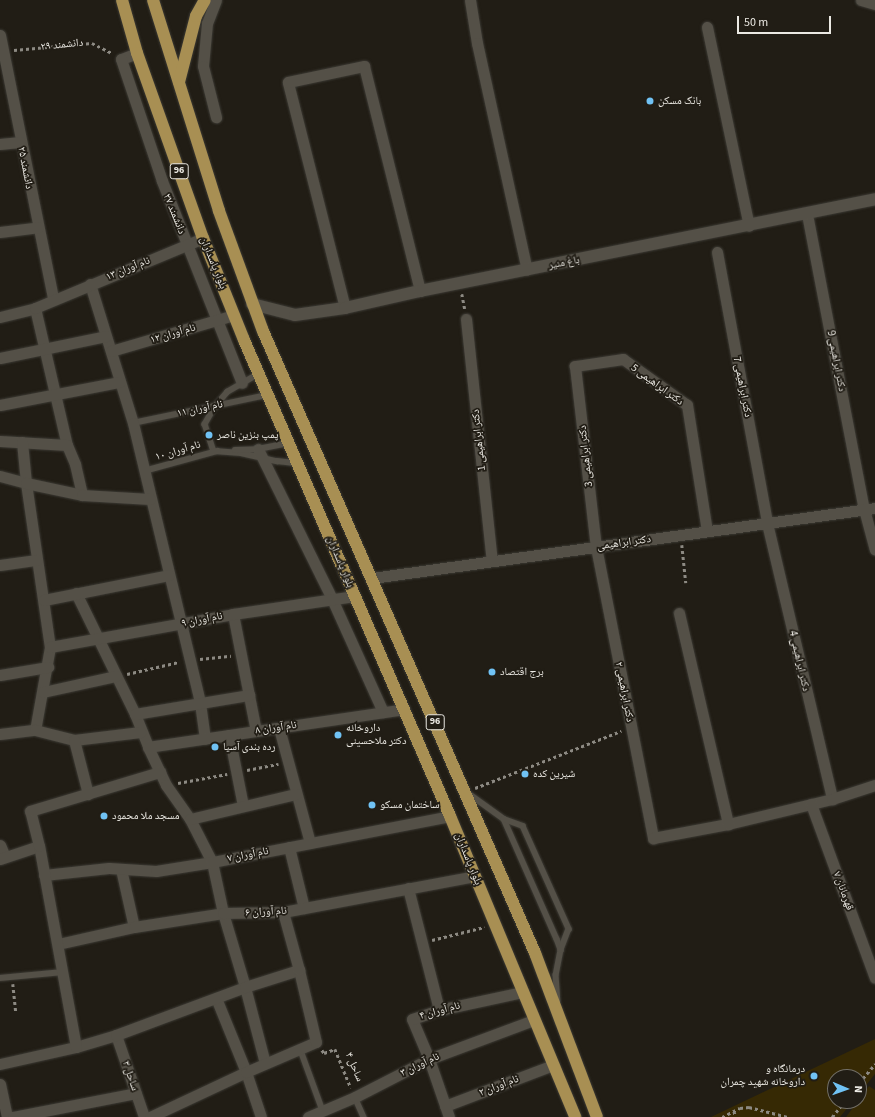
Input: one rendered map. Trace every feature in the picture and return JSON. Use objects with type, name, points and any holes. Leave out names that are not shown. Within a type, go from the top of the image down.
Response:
[{"type":"highway","name":"بلوار پاسداران","points":[[122,0],[137,52],[203,238],[234,316],[450,816],[575,1117]]},
{"type":"highway","name":"بلوار پاسداران","points":[[153,0],[219,211],[252,304],[328,482],[372,578],[535,954],[597,1117]]},
{"type":"highway","points":[[178,83],[196,16],[205,0]]},
{"type":"street","points":[[216,0],[207,23],[203,66],[216,117]]},
{"type":"street","points":[[470,0],[477,43],[527,270]]},
{"type":"street","points":[[861,0],[875,4]]},
{"type":"street","points":[[707,27],[749,226]]},
{"type":"street","name":"دانشمند ۲۵","points":[[0,35],[1,51],[53,299]]},
{"type":"street","points":[[121,59],[137,52]]},
{"type":"street","name":"دانشمند ۲۷","points":[[121,59],[162,182],[216,321],[242,383]]},
{"type":"street","points":[[345,308],[288,82],[364,66],[420,291]]},
{"type":"street","points":[[0,144],[20,142]]},
{"type":"street","name":"باغ منیر","points":[[252,304],[295,315],[345,308],[420,291],[749,226],[875,199]]},
{"type":"street","name":"دکتر ابراهیمی 9","points":[[807,214],[870,508],[875,550]]},
{"type":"street","points":[[0,232],[38,227]]},
{"type":"street","name":"نام آوران ۱۳","points":[[0,317],[35,308],[53,299],[187,246],[203,238]]},
{"type":"street","name":"دکتر ابراهیمی 7","points":[[716,252],[767,522]]},
{"type":"street","points":[[90,284],[133,423],[150,499],[182,624],[200,703],[205,739]]},
{"type":"street","points":[[35,308],[67,445],[75,464],[82,495]]},
{"type":"street","name":"نام آوران ۱۲","points":[[111,351],[234,316]]},
{"type":"street","name":"دکتر ابراهیمی 1","points":[[466,320],[492,561]]},
{"type":"street","points":[[0,358],[45,350],[106,336]]},
{"type":"street","name":"دکتر ابراهیمی 5","points":[[575,366],[623,359],[686,405],[707,531]]},
{"type":"street","name":"دکتر ابراهیمی 3","points":[[575,366],[596,547]]},
{"type":"street","points":[[0,405],[120,382]]},
{"type":"street","points":[[0,441],[67,445]]},
{"type":"street","points":[[22,442],[26,483],[50,647],[48,667],[35,730]]},
{"type":"street","points":[[260,454],[332,599],[383,712]]},
{"type":"street","points":[[0,476],[82,495],[150,499]]},
{"type":"street","name":"دکتر ابراهیمی","points":[[372,578],[870,508]]},
{"type":"street","name":"دکتر ابراهیمی 4","points":[[767,522],[832,799]]},
{"type":"street","name":"دکتر ابراهیمی ۲","points":[[596,547],[653,838],[728,824]]},
{"type":"street","points":[[0,565],[37,560]]},
{"type":"street","points":[[44,600],[169,575]]},
{"type":"street","points":[[76,593],[166,785],[190,818],[212,862],[223,913],[245,987],[264,1063]]},
{"type":"street","name":"نام آوران ۹","points":[[50,647],[233,614],[355,596]]},
{"type":"street","points":[[680,613],[728,824],[832,799],[875,785]]},
{"type":"street","points":[[233,614],[256,731]]},
{"type":"street","points":[[0,676],[48,667]]},
{"type":"street","points":[[43,692],[116,676]]},
{"type":"street","points":[[134,714],[249,695]]},
{"type":"street","name":"نام آوران ۸","points":[[148,747],[404,709]]},
{"type":"street","points":[[279,728],[310,843]]},
{"type":"street","points":[[0,734],[35,730],[74,740],[141,732]]},
{"type":"street","points":[[229,735],[243,806]]},
{"type":"street","points":[[74,740],[88,794]]},
{"type":"street","points":[[76,1046],[39,846],[30,812],[160,772]]},
{"type":"street","points":[[190,818],[296,794]]},
{"type":"street","name":"قهرمانان ۷","points":[[811,804],[875,978]]},
{"type":"street","name":"نام آوران ۷","points":[[44,875],[109,868],[156,871],[212,862],[450,816]]},
{"type":"street","points":[[0,845],[3,858],[39,846]]},
{"type":"street","points":[[289,847],[304,908]]},
{"type":"street","points":[[121,869],[134,927]]},
{"type":"street","name":"نام آوران ۶","points":[[58,944],[134,927],[223,913],[282,912],[475,876]]},
{"type":"street","points":[[408,888],[439,1010]]},
{"type":"street","points":[[150,1117],[264,1063],[316,1042],[299,970],[282,912]]},
{"type":"street","points":[[0,1064],[116,1035],[245,987],[299,970]]},
{"type":"street","name":"نام آوران ۴","points":[[447,1112],[429,1059],[412,1019],[439,1010],[523,992]]},
{"type":"street","points":[[216,998],[246,1072],[261,1117]]},
{"type":"street","name":"نام آوران ۳","points":[[308,1117],[355,1097],[429,1059],[534,1020]]},
{"type":"street","name":"ساحل ۳","points":[[116,1035],[144,1117]]},
{"type":"street","name":"نام آوران ۲","points":[[447,1112],[553,1065]]},
{"type":"street","points":[[0,1084],[7,1117]]},
{"type":"street","points":[[13,1117],[136,1093]]},
{"type":"lane","points":[[258,374],[228,392],[215,406],[205,424],[214,451],[260,454],[297,463]]},
{"type":"lane","name":"نام آوران ۱۱","points":[[133,423],[267,395]]},
{"type":"lane","name":"نام آوران ۱۰","points":[[144,471],[214,451],[260,454],[288,443]]},
{"type":"lane","points":[[465,791],[504,819],[523,826],[569,929],[561,950],[556,975],[561,1021]]},
{"type":"lane","points":[[504,819],[561,950]]},
{"type":"lane","points":[[0,978],[63,972]]},
{"type":"lane","points":[[300,1048],[323,1111]]},
{"type":"lane","name":"ساحل ۴","points":[[355,1097],[364,1117]]},
{"type":"path","name":"دانشمند ۲۹","points":[[1,51],[92,42],[121,59]]},
{"type":"path","points":[[461,283],[466,320]]},
{"type":"path","points":[[681,534],[686,583]]},
{"type":"path","points":[[465,791],[631,728]]},
{"type":"path","points":[[422,942],[495,925]]},
{"type":"path","points":[[12,977],[16,1011]]},
{"type":"path","name":"ساحل ۴","points":[[316,1042],[324,1053],[335,1049],[355,1097]]},
{"type":"path","points":[[867,1074],[875,1064]]},
{"type":"path","points":[[722,1117],[734,1111],[750,1107],[788,1117]]},
{"type":"path","points":[[832,1117],[838,1109]]},
{"type":"path","points":[[734,1111],[736,1117]]},
{"type":"shaded area","points":[[875,1039],[875,1074],[867,1084],[867,1069],[827,1069],[827,1109],[846,1109],[840,1117],[711,1117]]},
{"type":"shaded area","points":[[869,1086],[875,1090],[875,1117],[846,1117],[852,1109],[867,1109],[867,1089]]},
{"type":"place","name":"بانک مسکن","points":[[650,101]]},
{"type":"place","name":"پمپ بنزین ناصر","points":[[209,435]]},
{"type":"place","name":"برج اقتصاد","points":[[492,672]]},
{"type":"place","name":"داروخانه دکتر ملاحسینی","points":[[338,735]]},
{"type":"place","name":"رده بندی آسیا","points":[[215,747]]},
{"type":"place","name":"شیرین کده","points":[[525,774]]},
{"type":"place","name":"ساختمان مسکو","points":[[372,805]]},
{"type":"place","name":"مسجد ملا محمود","points":[[104,816]]},
{"type":"place","name":"درمانگاه و داروخانه شهید چمران","points":[[814,1076]]}]
